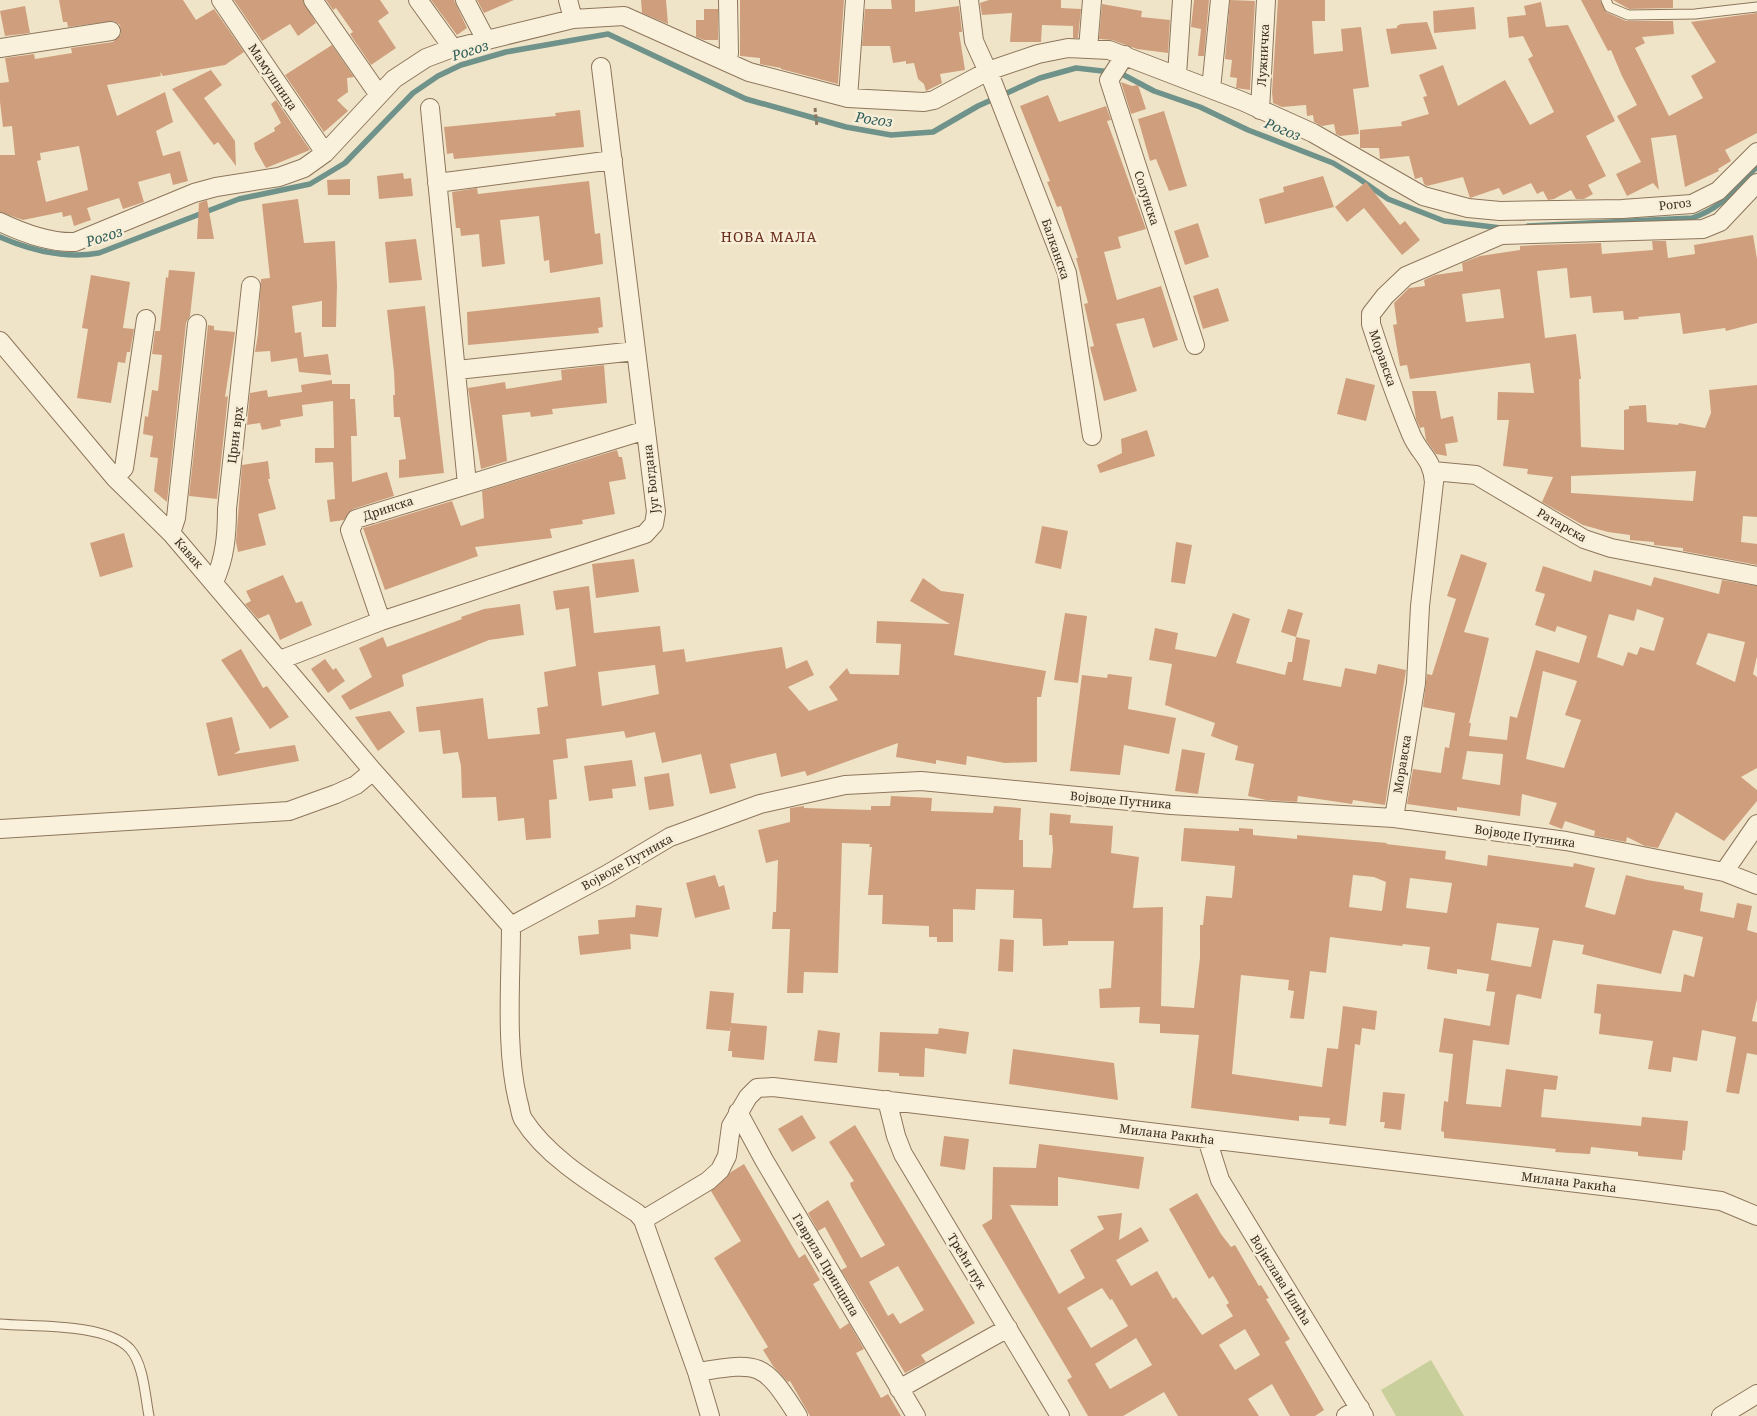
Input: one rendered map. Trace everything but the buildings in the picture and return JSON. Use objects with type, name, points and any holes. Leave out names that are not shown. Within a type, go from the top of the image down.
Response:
[{"type":"street","name":"Мамушница","points":[[222,0],[325,153]]},
{"type":"street","points":[[314,0],[380,95]]},
{"type":"street","points":[[418,0],[449,43],[450,49]]},
{"type":"street","points":[[465,0],[486,40]]},
{"type":"street","points":[[568,0],[573,19]]},
{"type":"street","points":[[727,62],[729,52],[728,0]]},
{"type":"street","points":[[848,98],[855,0]]},
{"type":"street","points":[[969,0],[974,41],[990,78]]},
{"type":"street","points":[[1088,49],[1092,0]]},
{"type":"street","points":[[1177,75],[1182,0]]},
{"type":"street","points":[[1211,89],[1220,0]]},
{"type":"street","name":"Лужничка","points":[[1260,110],[1266,0]]},
{"type":"street","name":"Рогоз","points":[[0,222],[48,240],[65,242],[83,240],[194,193],[290,173],[313,163],[325,153],[394,79],[412,66],[450,49],[573,19],[624,16],[749,72],[848,98],[924,102],[934,100],[990,78],[1038,54],[1068,48],[1109,50],[1117,66],[1177,75],[1313,133],[1423,196],[1468,208],[1500,211],[1622,209],[1692,204],[1718,191],[1757,152]]},
{"type":"street","points":[[0,48],[112,31]]},
{"type":"street","name":"Солунска","points":[[1117,66],[1195,345]]},
{"type":"street","name":"Југ Богдана","points":[[280,660],[381,621],[644,534],[650,530],[656,518],[601,67]]},
{"type":"street","name":"Балканска","points":[[990,78],[1067,273],[1092,436]]},
{"type":"street","points":[[430,108],[467,484]]},
{"type":"street","points":[[437,183],[613,160]]},
{"type":"street","name":"Моравска","points":[[1394,818],[1419,660],[1424,563],[1434,487],[1433,471],[1426,454],[1412,436],[1371,324],[1371,314],[1398,282],[1410,274],[1460,255],[1501,235],[1671,230],[1709,227],[1720,222],[1757,184]]},
{"type":"street","name":"Црни врх","points":[[214,582],[223,560],[226,540],[227,509],[251,286]]},
{"type":"street","points":[[116,478],[124,468],[146,319]]},
{"type":"street","points":[[171,532],[176,518],[197,324]]},
{"type":"street","name":"Кавак","points":[[0,341],[116,478],[171,532],[373,771],[510,926]]},
{"type":"street","points":[[457,370],[636,351]]},
{"type":"street","name":"Дринска","points":[[381,621],[350,530],[353,522],[360,516],[646,430]]},
{"type":"street","name":"Ратарска","points":[[1433,471],[1476,475],[1584,539],[1611,548],[1757,576]]},
{"type":"street","points":[[0,829],[289,811],[356,785],[373,771]]},
{"type":"street","name":"Војводе Путника","points":[[510,926],[606,875],[670,837],[760,804],[845,785],[921,781],[1171,805],[1394,818],[1566,841],[1724,872],[1757,885]]},
{"type":"street","points":[[1724,872],[1757,824]]},
{"type":"street","points":[[510,926],[512,1058],[514,1085],[523,1118],[549,1150],[587,1181],[638,1213],[643,1220],[697,1372],[710,1416]]},
{"type":"street","name":"Милана Ракића","points":[[643,1220],[708,1180],[720,1170],[727,1156],[731,1126],[748,1096],[757,1088],[773,1087],[1721,1201],[1757,1216]]},
{"type":"street","name":"Трећи пук","points":[[887,1100],[896,1136],[904,1154],[1060,1416]]},
{"type":"street","name":"Гаврила Принципа","points":[[738,1112],[764,1160],[916,1416]]},
{"type":"street","name":"Војислава Илића","points":[[1208,1139],[1220,1180],[1357,1413]]},
{"type":"street","points":[[899,1389],[1008,1328]]},
{"type":"street","points":[[697,1372],[751,1366],[768,1374],[798,1416]]},
{"type":"street","points":[[1721,1416],[1757,1394]]},
{"type":"lane","points":[[1606,0],[1609,7],[1628,15],[1694,14],[1757,6]]},
{"type":"lane","points":[[0,1324],[96,1331],[116,1338],[131,1350],[140,1370],[149,1416]]},
{"type":"green space","points":[[1431,1360],[1464,1416],[1396,1416],[1381,1390]]},
{"type":"waterway","name":"Рогоз","points":[[0,237],[36,250],[74,255],[99,253],[239,199],[310,184],[345,163],[413,93],[438,76],[461,65],[506,52],[608,34],[746,99],[846,127],[891,135],[933,132],[978,106],[1040,78],[1076,68],[1120,73],[1154,91],[1200,107],[1248,130],[1333,163],[1388,199],[1444,221],[1501,228]]},
{"type":"waterway","name":"Рогоз","points":[[1528,226],[1692,218],[1703,214],[1720,203],[1757,167]]},
{"type":"district","name":"НОВА МАЛА","points":[[769,236]]}]
